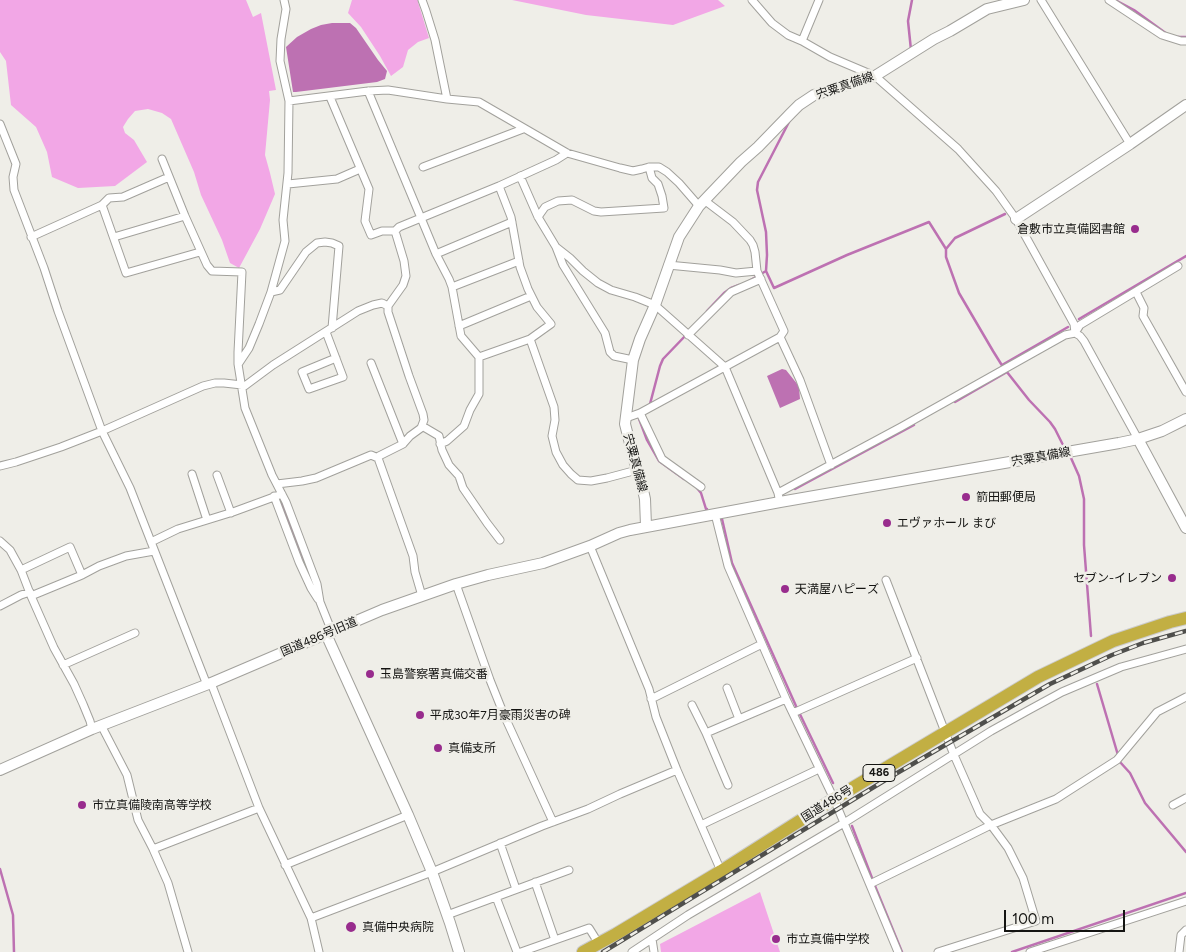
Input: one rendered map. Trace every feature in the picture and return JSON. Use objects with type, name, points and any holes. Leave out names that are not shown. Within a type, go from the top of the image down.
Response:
[{"type":"highway","name":"国道486号","points":[[583,952],[721,871],[834,800],[1038,677],[1114,641],[1186,618]]},
{"type":"main road","name":"宍粟真備線","points":[[1024,0],[987,9],[875,76],[814,95],[799,105],[758,147],[740,162],[702,203],[679,237],[633,360],[625,424],[645,499],[646,526],[715,514],[779,498],[1138,439]]},
{"type":"main road","points":[[1016,219],[1186,105]]},
{"type":"main road","points":[[1186,419],[1162,431],[1138,439],[1186,528]]},
{"type":"main road","name":"国道486号旧道","points":[[0,770],[96,727],[209,684],[382,610],[456,584],[543,562],[590,546],[619,533],[646,526]]},
{"type":"main road","points":[[329,633],[432,872],[459,952]]},
{"type":"street","points":[[238,364],[249,348],[259,324],[271,292],[285,241],[283,220],[288,184],[290,101],[280,61],[281,39],[286,9],[284,0]]},
{"type":"street","points":[[422,0],[435,40],[447,100]]},
{"type":"street","points":[[752,0],[772,23],[788,35],[830,57],[875,76],[958,149],[996,192],[1016,219],[1074,324],[1075,333],[1084,341],[1138,439]]},
{"type":"street","points":[[802,41],[819,0]]},
{"type":"street","points":[[1040,0],[1130,144]]},
{"type":"street","points":[[1108,0],[1162,35],[1186,41]]},
{"type":"street","points":[[290,101],[388,90],[447,100],[479,102],[567,153],[632,171],[659,167],[702,203],[733,222],[750,240],[753,246],[757,271],[784,331],[780,337],[640,413],[626,418]]},
{"type":"street","points":[[368,91],[436,254],[450,279],[461,336],[479,357],[479,394],[464,426],[447,441],[440,444]]},
{"type":"street","points":[[330,97],[369,189],[365,221],[371,235],[382,230],[395,230],[399,226],[498,186],[556,160],[567,153]]},
{"type":"street","points":[[0,124],[16,164],[13,177],[14,190],[102,431],[130,488],[259,808],[311,918],[319,952]]},
{"type":"street","points":[[423,167],[523,129]]},
{"type":"street","points":[[162,159],[207,266],[212,271],[242,272],[238,364],[245,408],[282,494],[317,584],[329,633]]},
{"type":"street","points":[[538,217],[545,207],[558,201],[572,200],[594,211],[601,212],[664,208],[658,184],[652,178],[649,167]]},
{"type":"street","points":[[288,184],[337,180],[360,169]]},
{"type":"street","points":[[520,176],[538,217],[556,246],[563,266],[605,333],[610,352],[614,356],[633,360]]},
{"type":"street","points":[[32,237],[102,205],[109,198],[123,197],[170,178]]},
{"type":"street","points":[[479,357],[530,338],[551,324],[537,307],[528,289],[519,261],[511,217],[498,186]]},
{"type":"street","points":[[102,205],[126,273],[200,252]]},
{"type":"street","points":[[114,237],[185,216]]},
{"type":"street","points":[[436,254],[512,222]]},
{"type":"street","points":[[378,458],[403,444],[422,426],[424,420],[388,312],[388,306],[399,293],[406,276],[404,261],[395,230]]},
{"type":"street","points":[[271,292],[280,290],[306,252],[316,243],[325,242],[339,246],[329,330],[343,377],[309,389],[302,372],[336,358]]},
{"type":"street","points":[[556,246],[598,284],[655,304],[725,367],[779,498],[831,465],[1065,335],[1075,333],[1080,325],[1178,266]]},
{"type":"street","points":[[452,287],[519,261]]},
{"type":"street","points":[[668,265],[736,273],[757,271]]},
{"type":"street","points":[[688,335],[731,292],[761,279]]},
{"type":"street","points":[[1136,292],[1144,308],[1143,316],[1186,392]]},
{"type":"street","points":[[459,326],[531,296]]},
{"type":"street","points":[[0,466],[61,447],[102,431],[203,386],[224,383],[242,387],[358,311],[382,303],[388,306]]},
{"type":"street","points":[[780,337],[800,380],[831,465]]},
{"type":"street","points":[[530,338],[554,407],[556,420],[552,436],[556,452],[563,466],[578,480],[591,481],[637,470]]},
{"type":"street","points":[[371,363],[403,444]]},
{"type":"street","points":[[640,413],[662,459],[701,487]]},
{"type":"street","points":[[422,426],[439,436],[440,444],[449,465],[459,476],[463,488],[500,540]]},
{"type":"street","points":[[277,484],[316,478],[371,455],[378,458],[413,556],[415,572],[422,596]]},
{"type":"street","points":[[192,474],[207,520]]},
{"type":"street","points":[[217,475],[231,513]]},
{"type":"street","points":[[151,542],[178,529],[231,513],[282,494]]},
{"type":"street","points":[[274,496],[311,588],[320,602]]},
{"type":"street","points":[[715,514],[728,566],[786,699],[796,712],[898,952]]},
{"type":"street","points":[[0,541],[10,550],[21,570],[54,648],[77,690],[90,722],[96,727],[127,776],[138,820],[168,883],[188,952]]},
{"type":"street","points":[[590,546],[649,690],[656,717],[721,871]]},
{"type":"street","points":[[21,570],[70,547],[82,574]]},
{"type":"street","points":[[0,606],[21,595],[30,594],[126,556],[154,551]]},
{"type":"street","points":[[886,580],[954,755],[980,814],[1008,848],[1023,878],[1036,921],[938,952]]},
{"type":"street","points":[[456,584],[504,715],[553,822]]},
{"type":"street","points":[[63,665],[135,633]]},
{"type":"street","points":[[651,699],[762,644]]},
{"type":"street","points":[[632,952],[688,915],[844,823],[998,727],[1062,692],[1121,668],[1186,649]]},
{"type":"street","points":[[796,712],[917,658]]},
{"type":"street","points":[[726,688],[739,719]]},
{"type":"street","points":[[870,884],[991,825],[1056,799],[1118,758],[1157,712],[1186,697]]},
{"type":"street","points":[[706,733],[786,699]]},
{"type":"street","points":[[692,705],[728,785]]},
{"type":"street","points":[[701,825],[820,769]]},
{"type":"street","points":[[311,918],[432,872],[588,809],[678,770]]},
{"type":"street","points":[[1173,805],[1186,798]]},
{"type":"street","points":[[153,849],[259,808]]},
{"type":"street","points":[[285,865],[408,816]]},
{"type":"street","points":[[500,843],[516,890]]},
{"type":"street","points":[[447,915],[569,870]]},
{"type":"street","points":[[535,882],[555,940]]},
{"type":"street","points":[[496,897],[517,952]]},
{"type":"street","points":[[1030,952],[1186,901]]},
{"type":"street","points":[[521,952],[589,928],[599,944]]},
{"type":"street","points":[[1179,952],[1181,935],[1186,930]]},
{"type":"street","points":[[652,939],[654,952]]},
{"type":"shaded area","points":[[0,0],[246,0],[253,17],[261,13],[276,90],[269,91],[270,100],[265,155],[275,194],[260,229],[239,268],[230,263],[171,119],[162,113],[148,109],[135,111],[128,119],[123,127],[125,133],[134,140],[147,162],[115,186],[78,188],[52,177],[47,152],[36,127],[11,105],[6,61],[0,52]]},
{"type":"shaded area","points":[[352,0],[420,0],[418,2],[429,38],[418,42],[408,50],[403,67],[391,76],[361,27],[348,13]]},
{"type":"shaded area","points":[[512,0],[718,0],[725,6],[673,25],[586,15]]},
{"type":"shaded area","points":[[332,23],[350,23],[356,28],[387,71],[385,79],[377,82],[293,92],[286,47],[297,37],[311,29]]},
{"type":"shaded area","points":[[782,369],[786,370],[798,385],[800,399],[780,408],[767,376]]},
{"type":"shaded area","points":[[760,892],[780,952],[661,952],[660,944]]},
{"type":"waterway","points":[[911,50],[908,21],[912,0]]},
{"type":"waterway","points":[[1115,0],[1134,10],[1167,34]]},
{"type":"waterway","points":[[1178,37],[1186,37]]},
{"type":"waterway","points":[[749,281],[766,271],[766,232],[757,190],[758,182],[790,120]]},
{"type":"waterway","points":[[1005,214],[955,238],[946,249],[946,257],[959,293],[993,351],[1029,400],[1050,422],[1064,447]]},
{"type":"waterway","points":[[766,271],[774,288],[847,255],[929,222],[946,249]]},
{"type":"waterway","points":[[1079,319],[1186,256]]},
{"type":"waterway","points":[[707,311],[724,293],[739,285]]},
{"type":"waterway","points":[[1002,365],[1068,327]]},
{"type":"waterway","points":[[650,404],[663,359],[687,334]]},
{"type":"waterway","points":[[955,402],[1007,372]]},
{"type":"waterway","points":[[638,416],[647,440],[659,461],[684,479]]},
{"type":"waterway","points":[[795,489],[914,425]]},
{"type":"waterway","points":[[1071,458],[1079,476],[1084,499],[1084,545],[1091,636]]},
{"type":"waterway","points":[[697,488],[707,509]]},
{"type":"waterway","points":[[280,498],[314,585]]},
{"type":"waterway","points":[[722,519],[732,563],[833,783]]},
{"type":"waterway","points":[[1097,684],[1120,762],[1130,773],[1145,803],[1186,852]]},
{"type":"waterway","points":[[852,826],[872,878]]},
{"type":"waterway","points":[[0,869],[13,915],[14,952]]},
{"type":"waterway","points":[[875,886],[902,952]]},
{"type":"waterway","points":[[1012,952],[1186,893]]},
{"type":"railway","points":[[603,952],[892,776],[1050,684],[1112,655],[1143,643],[1186,631]]},
{"type":"place","name":"倉敷市立真備図書館","points":[[1135,229]]},
{"type":"place","name":"箭田郵便局","points":[[966,497]]},
{"type":"place","name":"エヴァホール まび","points":[[887,523]]},
{"type":"place","name":"セブン-イレブン","points":[[1172,578]]},
{"type":"place","name":"天満屋ハピーズ","points":[[785,589]]},
{"type":"place","name":"玉島警察署真備交番","points":[[370,674]]},
{"type":"place","name":"平成30年7月豪雨災害の碑","points":[[420,715]]},
{"type":"place","name":"真備支所","points":[[438,748]]},
{"type":"place","name":"市立真備陵南高等学校","points":[[82,805]]},
{"type":"place","name":"真備中央病院","points":[[351,927]]},
{"type":"place","name":"市立真備中学校","points":[[776,939]]}]
